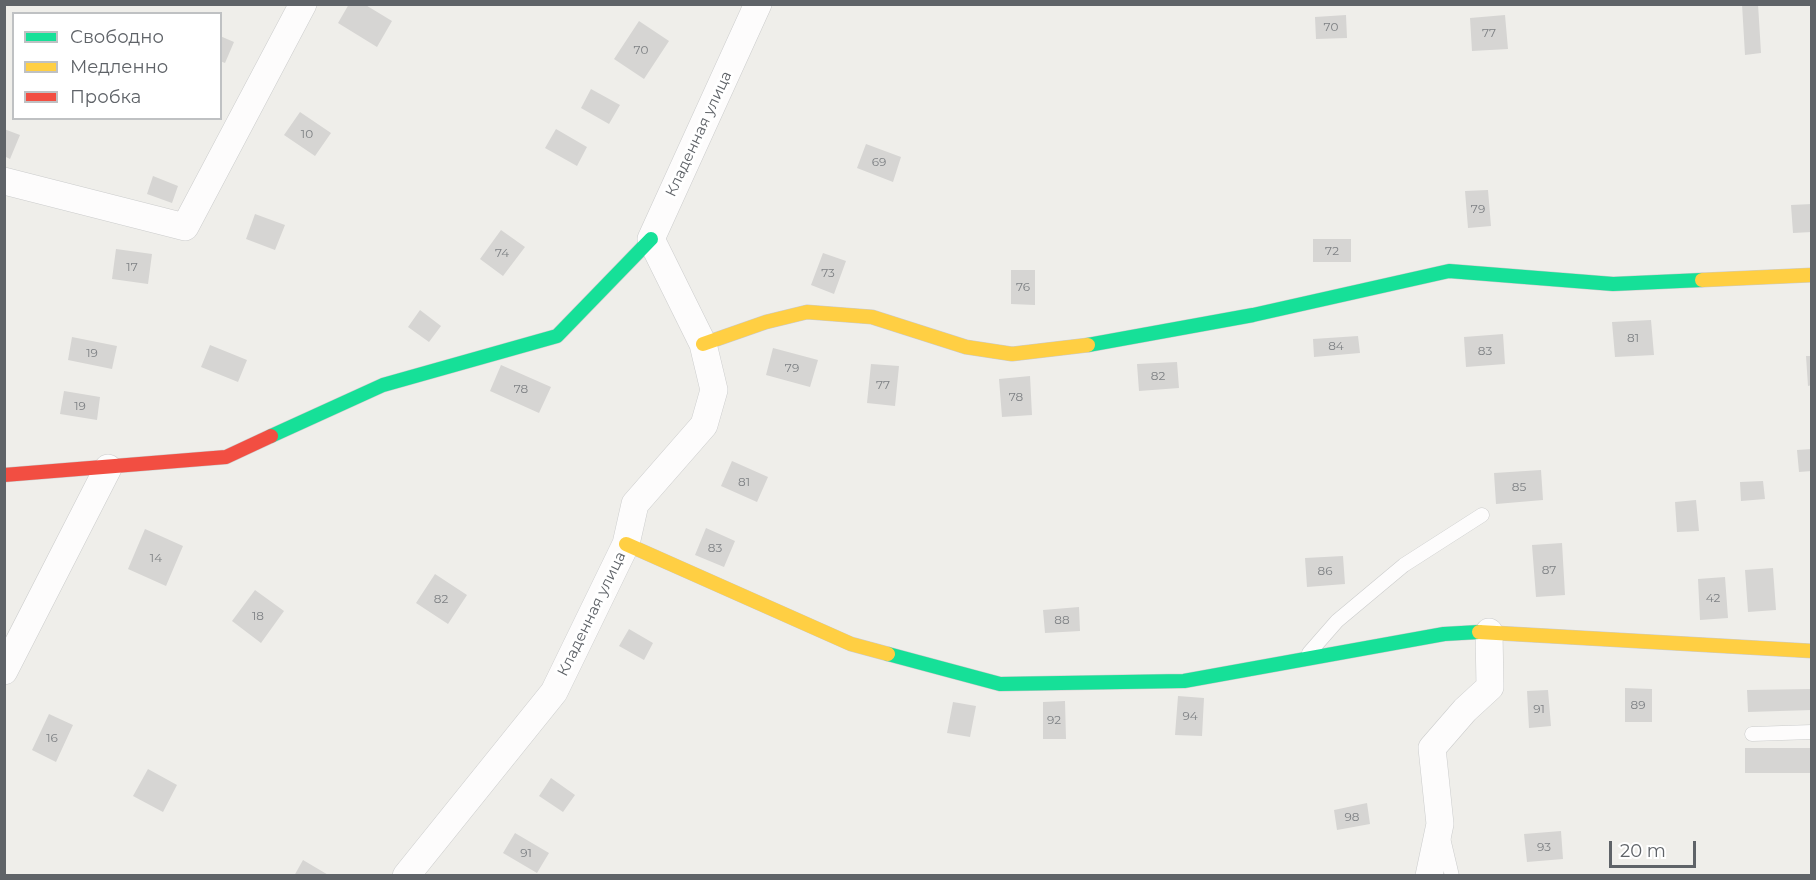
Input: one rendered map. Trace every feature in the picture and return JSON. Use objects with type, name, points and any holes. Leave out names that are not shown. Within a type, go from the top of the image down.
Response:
[{"type":"street","points":[[4,181],[185,227],[303,4]]},
{"type":"street","name":"Кладенная улица","points":[[406,876],[554,692],[626,544],[634,504],[704,424],[714,390],[703,344],[651,239],[758,4]]},
{"type":"street","points":[[4,476],[226,457],[383,385],[557,336],[651,239]]},
{"type":"street","points":[[703,344],[765,322],[807,312],[872,317],[966,347],[1012,354],[1120,341],[1253,315],[1449,271],[1613,284],[1812,275]]},
{"type":"street","points":[[4,671],[108,468]]},
{"type":"street","points":[[626,544],[851,644],[1000,684],[1184,681],[1444,634],[1489,632],[1812,651]]},
{"type":"street","points":[[1436,875],[1440,824],[1432,748],[1465,710],[1490,687],[1489,632]]},
{"type":"lane","points":[[1302,660],[1337,621],[1404,565],[1482,515]]},
{"type":"lane","points":[[1752,734],[1812,732]]},
{"type":"building","points":[[349,4],[364,4],[392,21],[377,47],[338,23]]},
{"type":"building","points":[[1742,4],[1758,4],[1761,53],[1745,55]]},
{"type":"building","points":[[1346,15],[1347,38],[1316,39],[1315,17]]},
{"type":"building","points":[[1505,15],[1508,49],[1472,51],[1470,18]]},
{"type":"building","points":[[639,21],[669,41],[644,79],[614,59]]},
{"type":"building","points":[[222,37],[234,42],[225,63],[222,62]]},
{"type":"building","points":[[591,89],[620,105],[609,124],[581,108]]},
{"type":"building","points":[[300,112],[331,133],[315,156],[284,135]]},
{"type":"building","points":[[4,129],[20,135],[10,159],[4,156]]},
{"type":"building","points":[[556,129],[587,147],[577,166],[545,148]]},
{"type":"building","points":[[866,144],[901,157],[893,182],[857,168]]},
{"type":"building","points":[[153,176],[178,186],[172,203],[147,194]]},
{"type":"building","points":[[1488,190],[1491,226],[1468,228],[1465,191]]},
{"type":"building","points":[[1812,204],[1812,232],[1793,233],[1791,205]]},
{"type":"building","points":[[255,214],[285,225],[275,250],[246,239]]},
{"type":"building","points":[[501,230],[525,247],[503,276],[480,259]]},
{"type":"building","points":[[1313,239],[1351,239],[1351,262],[1313,262]]},
{"type":"building","points":[[116,249],[152,254],[148,284],[112,279]]},
{"type":"building","points":[[823,253],[846,261],[834,294],[811,285]]},
{"type":"building","points":[[1011,270],[1035,270],[1035,305],[1011,304]]},
{"type":"building","points":[[420,310],[441,326],[429,342],[408,327]]},
{"type":"building","points":[[1651,320],[1654,355],[1615,357],[1612,322]]},
{"type":"building","points":[[1503,334],[1505,364],[1466,367],[1464,337]]},
{"type":"building","points":[[1358,336],[1360,353],[1314,357],[1313,339]]},
{"type":"building","points":[[72,337],[117,346],[112,369],[68,360]]},
{"type":"building","points":[[210,345],[247,360],[238,382],[201,367]]},
{"type":"building","points":[[773,348],[818,360],[810,387],[766,375]]},
{"type":"building","points":[[1806,356],[1812,356],[1812,385],[1808,386]]},
{"type":"building","points":[[1177,362],[1179,388],[1139,391],[1137,364]]},
{"type":"building","points":[[871,364],[899,366],[895,406],[867,403]]},
{"type":"building","points":[[501,365],[551,387],[539,413],[490,391]]},
{"type":"building","points":[[1030,376],[1032,415],[1002,417],[999,379]]},
{"type":"building","points":[[64,391],[100,397],[97,420],[60,414]]},
{"type":"building","points":[[1812,449],[1812,471],[1799,472],[1797,450]]},
{"type":"building","points":[[732,461],[768,477],[757,502],[721,486]]},
{"type":"building","points":[[1541,470],[1543,500],[1496,504],[1494,473]]},
{"type":"building","points":[[1763,481],[1765,499],[1741,501],[1740,482]]},
{"type":"building","points":[[1696,500],[1699,531],[1677,532],[1675,502]]},
{"type":"building","points":[[706,528],[735,541],[724,567],[695,555]]},
{"type":"building","points":[[145,529],[183,546],[166,586],[128,569]]},
{"type":"building","points":[[1562,543],[1565,595],[1536,597],[1532,545]]},
{"type":"building","points":[[1343,556],[1345,584],[1307,587],[1305,558]]},
{"type":"building","points":[[1773,568],[1776,610],[1748,612],[1745,570]]},
{"type":"building","points":[[435,574],[467,595],[448,624],[416,603]]},
{"type":"building","points":[[1725,577],[1728,618],[1700,620],[1698,579]]},
{"type":"building","points":[[255,590],[284,611],[261,643],[232,621]]},
{"type":"building","points":[[1079,607],[1080,631],[1045,633],[1043,610]]},
{"type":"building","points":[[629,629],[653,643],[644,660],[619,646]]},
{"type":"building","points":[[1625,688],[1652,689],[1652,722],[1625,722]]},
{"type":"building","points":[[1812,689],[1812,710],[1748,712],[1747,690]]},
{"type":"building","points":[[1548,690],[1551,726],[1529,728],[1527,691]]},
{"type":"building","points":[[1178,696],[1204,698],[1202,736],[1175,735]]},
{"type":"building","points":[[1065,701],[1066,739],[1043,739],[1043,702]]},
{"type":"building","points":[[953,702],[976,706],[970,737],[947,733]]},
{"type":"building","points":[[49,714],[73,725],[56,762],[32,750]]},
{"type":"building","points":[[1745,748],[1812,748],[1812,773],[1745,773]]},
{"type":"building","points":[[148,769],[177,785],[163,812],[133,796]]},
{"type":"building","points":[[551,778],[575,795],[563,812],[539,796]]},
{"type":"building","points":[[1367,803],[1370,824],[1337,830],[1334,810]]},
{"type":"building","points":[[1561,831],[1563,859],[1527,862],[1524,834]]},
{"type":"building","points":[[515,833],[549,853],[537,873],[503,853]]},
{"type":"building","points":[[303,860],[330,876],[294,876]]},
{"type":"traffic: fast","points":[[271,436],[383,385],[557,336],[651,239]]},
{"type":"traffic: fast","points":[[1088,345],[1253,315],[1449,271],[1613,284],[1702,280]]},
{"type":"traffic: fast","points":[[888,654],[1000,684],[1184,681],[1444,634],[1479,632]]},
{"type":"traffic: slow","points":[[1702,280],[1812,275]]},
{"type":"traffic: slow","points":[[703,344],[766,322],[807,312],[872,317],[966,347],[1012,354],[1088,345]]},
{"type":"traffic: slow","points":[[626,544],[851,644],[888,654]]},
{"type":"traffic: slow","points":[[1479,632],[1812,651]]},
{"type":"traffic: jam","points":[[4,475],[226,457],[271,436]]}]
